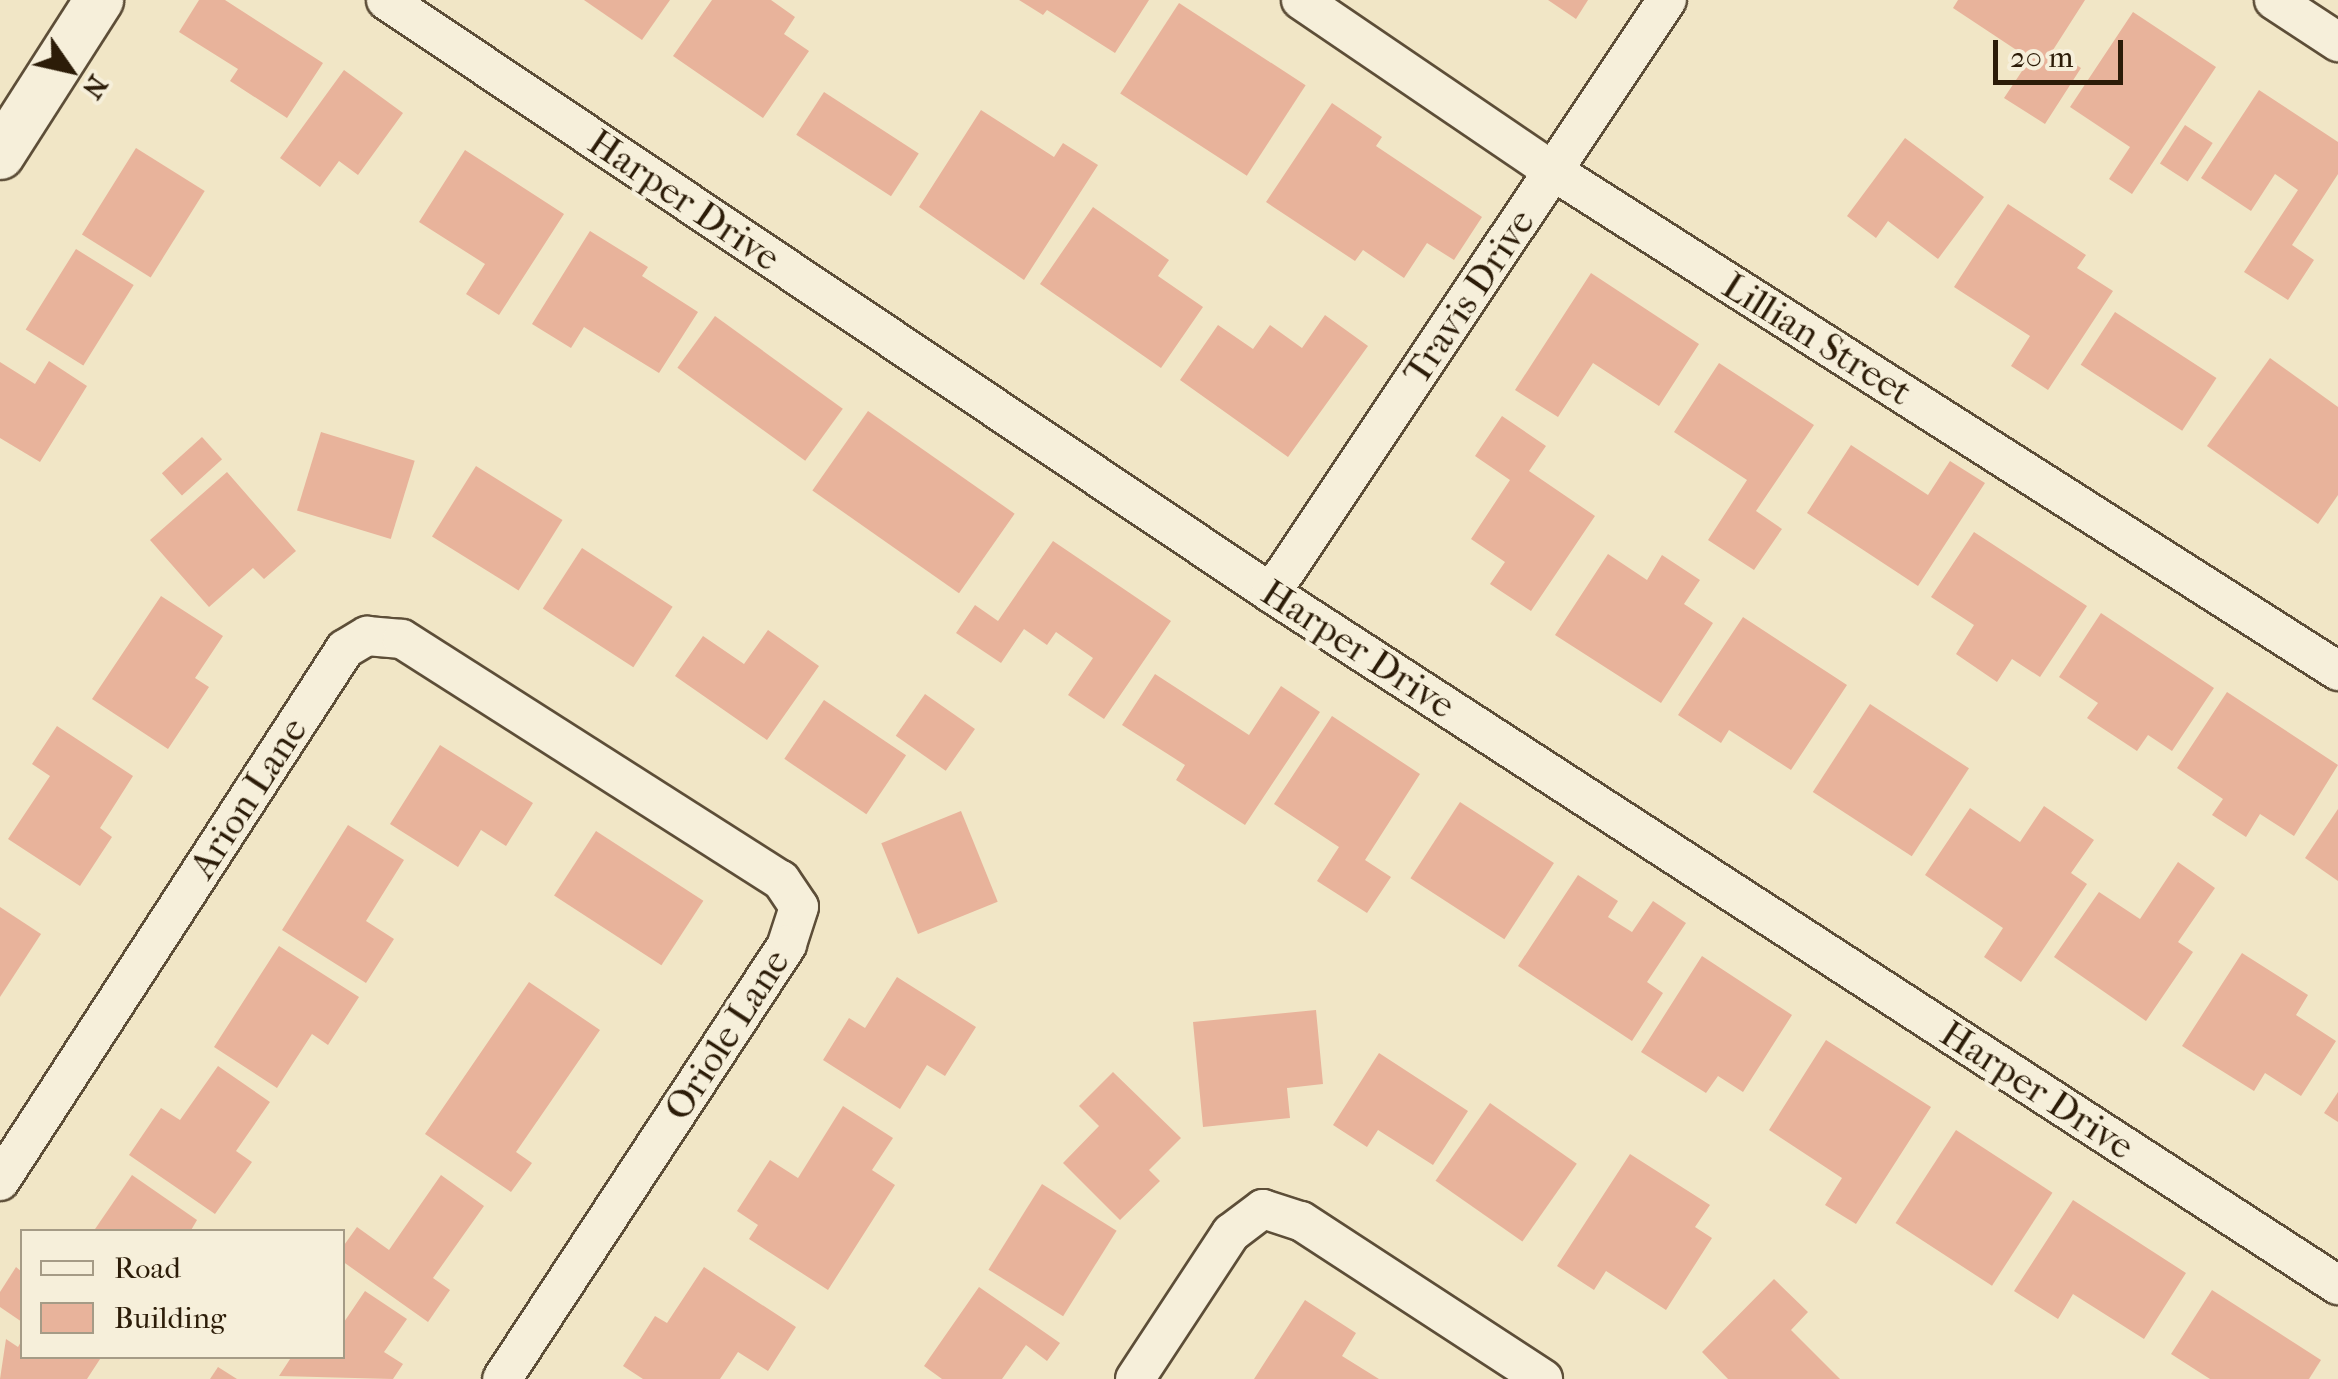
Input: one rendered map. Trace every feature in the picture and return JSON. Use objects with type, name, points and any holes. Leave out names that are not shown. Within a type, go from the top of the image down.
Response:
[{"type":"street","points":[[7,129],[99,0]]},
{"type":"street","name":"Harper Drive","points":[[386,0],[1271,594],[2338,1284]]},
{"type":"street","name":"Lillian Street","points":[[1301,0],[1553,171],[2338,671]]},
{"type":"street","name":"Travis Drive","points":[[1271,594],[1667,0]]},
{"type":"street","points":[[2274,0],[2338,42]]},
{"type":"street","name":"Arion Lane","points":[[0,1181],[345,649],[367,636],[402,639],[585,757]]},
{"type":"street","name":"Oriole Lane","points":[[502,1379],[787,944],[799,907],[781,880],[585,757]]},
{"type":"street","points":[[1135,1379],[1231,1233],[1263,1209],[1301,1221],[1543,1379]]},
{"type":"building","points":[[199,0],[225,0],[323,63],[287,118],[230,81],[238,69],[179,32]]},
{"type":"building","points":[[584,0],[670,0],[642,40]]},
{"type":"building","points":[[712,0],[771,0],[795,17],[784,34],[809,51],[763,118],[673,56]]},
{"type":"building","points":[[1019,0],[1149,0],[1115,53],[1047,10],[1043,15]]},
{"type":"building","points":[[1548,0],[1588,0],[1576,19]]},
{"type":"building","points":[[1958,0],[2085,0],[2053,50],[2081,68],[2045,124],[2004,98],[2030,59],[1953,8]]},
{"type":"building","points":[[1179,3],[1306,85],[1247,176],[1120,94]]},
{"type":"building","points":[[2133,12],[2216,67],[2132,194],[2109,179],[2130,147],[2070,107]]},
{"type":"building","points":[[344,70],[403,113],[358,175],[339,161],[320,187],[280,158]]},
{"type":"building","points":[[2259,90],[2338,142],[2338,174],[2292,245],[2314,260],[2288,300],[2244,272],[2298,190],[2275,174],[2251,211],[2201,178]]},
{"type":"building","points":[[824,92],[919,154],[891,196],[796,135]]},
{"type":"building","points":[[1332,103],[1382,137],[1376,146],[1482,217],[1454,260],[1427,243],[1404,278],[1363,250],[1355,261],[1266,202]]},
{"type":"building","points":[[981,110],[1054,157],[1063,143],[1098,165],[1024,280],[919,207]]},
{"type":"building","points":[[2185,125],[2213,143],[2188,182],[2160,164]]},
{"type":"building","points":[[1905,138],[1984,197],[1938,259],[1888,221],[1876,238],[1847,216]]},
{"type":"building","points":[[136,148],[205,191],[151,277],[82,235]]},
{"type":"building","points":[[465,150],[564,214],[499,315],[466,294],[485,264],[419,222]]},
{"type":"building","points":[[2008,204],[2086,255],[2077,268],[2113,291],[2048,390],[2011,366],[2030,336],[1954,287]]},
{"type":"building","points":[[1093,207],[1169,260],[1158,276],[1203,307],[1161,368],[1040,284]]},
{"type":"building","points":[[590,231],[648,267],[642,276],[698,312],[659,373],[584,327],[571,348],[532,324]]},
{"type":"building","points":[[76,249],[134,285],[83,366],[26,330]]},
{"type":"building","points":[[1591,273],[1699,344],[1659,406],[1593,363],[1558,417],[1515,390]]},
{"type":"building","points":[[2115,312],[2216,378],[2182,431],[2081,365]]},
{"type":"building","points":[[1325,315],[1368,346],[1288,457],[1180,380],[1218,325],[1253,349],[1270,325],[1302,348]]},
{"type":"building","points":[[715,316],[843,409],[805,461],[677,368]]},
{"type":"building","points":[[2270,358],[2338,407],[2338,495],[2318,524],[2207,446]]},
{"type":"building","points":[[49,361],[87,386],[40,462],[0,438],[0,362],[35,384]]},
{"type":"building","points":[[1719,363],[1814,425],[1756,511],[1782,529],[1754,570],[1708,540],[1747,480],[1674,432]]},
{"type":"building","points":[[868,411],[1015,514],[959,593],[812,490]]},
{"type":"building","points":[[1502,416],[1546,446],[1529,471],[1595,516],[1531,611],[1490,584],[1505,562],[1471,539],[1510,480],[1475,456]]},
{"type":"building","points":[[321,432],[415,461],[391,539],[297,510]]},
{"type":"building","points":[[202,437],[222,459],[182,495],[162,473]]},
{"type":"building","points":[[1851,445],[1928,495],[1950,461],[1985,483],[1918,586],[1807,513]]},
{"type":"building","points":[[476,466],[563,520],[519,590],[432,536]]},
{"type":"building","points":[[227,472],[296,551],[264,579],[253,568],[209,607],[150,540]]},
{"type":"building","points":[[1974,532],[2087,606],[2040,677],[2012,659],[1997,682],[1956,654],[1974,625],[1931,597]]},
{"type":"building","points":[[1053,541],[1171,621],[1104,719],[1068,695],[1093,658],[1056,632],[1047,645],[1024,629],[1001,663],[956,633],[975,605],[998,621]]},
{"type":"building","points":[[582,548],[673,607],[633,667],[543,608]]},
{"type":"building","points":[[1608,554],[1647,580],[1662,555],[1700,580],[1684,604],[1713,623],[1661,703],[1555,635]]},
{"type":"building","points":[[161,596],[223,636],[195,678],[209,687],[168,749],[92,699]]},
{"type":"building","points":[[2101,613],[2214,688],[2172,751],[2148,735],[2137,751],[2087,718],[2098,703],[2059,677]]},
{"type":"building","points":[[1743,617],[1847,685],[1791,770],[1729,730],[1721,743],[1678,715]]},
{"type":"building","points":[[768,630],[819,666],[767,740],[675,676],[703,636],[744,664]]},
{"type":"building","points":[[1155,674],[1249,735],[1281,686],[1320,712],[1245,825],[1176,780],[1185,765],[1122,725]]},
{"type":"building","points":[[2227,692],[2338,765],[2294,836],[2260,814],[2246,837],[2212,815],[2223,799],[2177,768]]},
{"type":"building","points":[[925,694],[975,729],[946,771],[896,736]]},
{"type":"building","points":[[824,700],[906,755],[866,814],[784,759]]},
{"type":"building","points":[[1870,704],[1969,768],[1912,856],[1813,792]]},
{"type":"building","points":[[1332,716],[1420,774],[1365,860],[1391,877],[1367,913],[1317,881],[1339,847],[1274,804]]},
{"type":"building","points":[[57,726],[133,776],[100,828],[112,837],[80,886],[8,839],[50,776],[32,764]]},
{"type":"building","points":[[440,745],[533,803],[506,846],[481,830],[458,867],[390,824]]},
{"type":"building","points":[[1460,802],[1554,863],[1504,939],[1410,878]]},
{"type":"building","points":[[2044,806],[2094,840],[2071,873],[2087,884],[2021,982],[1984,957],[2003,928],[1925,875],[1970,808],[2020,842]]},
{"type":"building","points":[[2338,809],[2338,881],[2305,858]]},
{"type":"building","points":[[961,811],[998,902],[918,934],[881,843]]},
{"type":"building","points":[[348,825],[404,860],[366,921],[394,939],[366,983],[282,930]]},
{"type":"building","points":[[596,831],[703,901],[661,965],[554,896]]},
{"type":"building","points":[[2178,862],[2215,888],[2178,942],[2193,952],[2146,1021],[2054,957],[2099,892],[2140,919]]},
{"type":"building","points":[[1578,875],[1618,901],[1608,917],[1632,932],[1653,901],[1686,923],[1647,982],[1663,993],[1632,1041],[1518,966]]},
{"type":"building","points":[[0,907],[41,934],[0,997]]},
{"type":"building","points":[[279,946],[359,997],[328,1045],[312,1034],[277,1088],[214,1047]]},
{"type":"building","points":[[2242,953],[2308,995],[2296,1015],[2336,1041],[2301,1096],[2265,1073],[2254,1091],[2182,1046]]},
{"type":"building","points":[[1702,956],[1792,1015],[1743,1092],[1718,1076],[1706,1093],[1641,1052]]},
{"type":"building","points":[[897,977],[976,1027],[945,1076],[927,1065],[900,1109],[823,1060],[849,1018],[865,1028]]},
{"type":"building","points":[[529,982],[600,1030],[516,1152],[532,1163],[511,1192],[425,1134]]},
{"type":"building","points":[[1316,1010],[1323,1084],[1287,1088],[1290,1118],[1203,1127],[1193,1022]]},
{"type":"building","points":[[1826,1040],[1931,1107],[1856,1224],[1825,1205],[1842,1178],[1769,1130]]},
{"type":"building","points":[[1379,1053],[1468,1111],[1433,1165],[1378,1130],[1367,1147],[1333,1125]]},
{"type":"building","points":[[218,1066],[270,1102],[236,1151],[252,1162],[215,1214],[129,1155],[161,1108],[180,1120]]},
{"type":"building","points":[[1113,1072],[1181,1138],[1149,1170],[1160,1181],[1120,1220],[1063,1163],[1099,1126],[1079,1106]]},
{"type":"building","points":[[2338,1092],[2338,1122],[2324,1113]]},
{"type":"building","points":[[1490,1103],[1577,1164],[1522,1242],[1436,1181]]},
{"type":"building","points":[[843,1106],[893,1138],[872,1170],[895,1185],[828,1290],[749,1239],[758,1225],[737,1211],[770,1160],[798,1178]]},
{"type":"building","points":[[1956,1130],[2052,1193],[1992,1286],[1896,1223]]},
{"type":"building","points":[[1630,1154],[1710,1205],[1695,1227],[1712,1238],[1666,1310],[1606,1271],[1594,1290],[1557,1266]]},
{"type":"building","points":[[132,1175],[197,1220],[192,1229],[95,1229]]},
{"type":"building","points":[[441,1175],[484,1206],[433,1278],[450,1290],[428,1322],[345,1263],[345,1244],[357,1227],[389,1250]]},
{"type":"building","points":[[1042,1184],[1117,1231],[1063,1316],[988,1270]]},
{"type":"building","points":[[2073,1200],[2186,1273],[2144,1339],[2073,1294],[2058,1319],[2014,1291]]},
{"type":"building","points":[[16,1267],[20,1270],[20,1321],[0,1307],[0,1292]]},
{"type":"building","points":[[704,1267],[796,1327],[768,1371],[738,1352],[720,1379],[643,1379],[623,1366],[655,1316],[667,1323]]},
{"type":"building","points":[[1774,1279],[1808,1312],[1791,1330],[1840,1379],[1728,1379],[1702,1352]]},
{"type":"building","points":[[979,1287],[1060,1343],[1047,1361],[1026,1345],[1002,1379],[942,1379],[924,1366]]},
{"type":"building","points":[[2212,1290],[2321,1360],[2309,1379],[2210,1379],[2171,1354]]},
{"type":"building","points":[[365,1291],[407,1319],[384,1352],[403,1364],[393,1379],[279,1376],[290,1359],[345,1359],[345,1321]]},
{"type":"building","points":[[1305,1300],[1356,1333],[1342,1356],[1379,1379],[1254,1379]]},
{"type":"building","points":[[6,1339],[18,1347],[20,1344],[20,1359],[100,1359],[87,1379],[0,1379]]},
{"type":"building","points":[[218,1367],[237,1379],[210,1379]]}]
